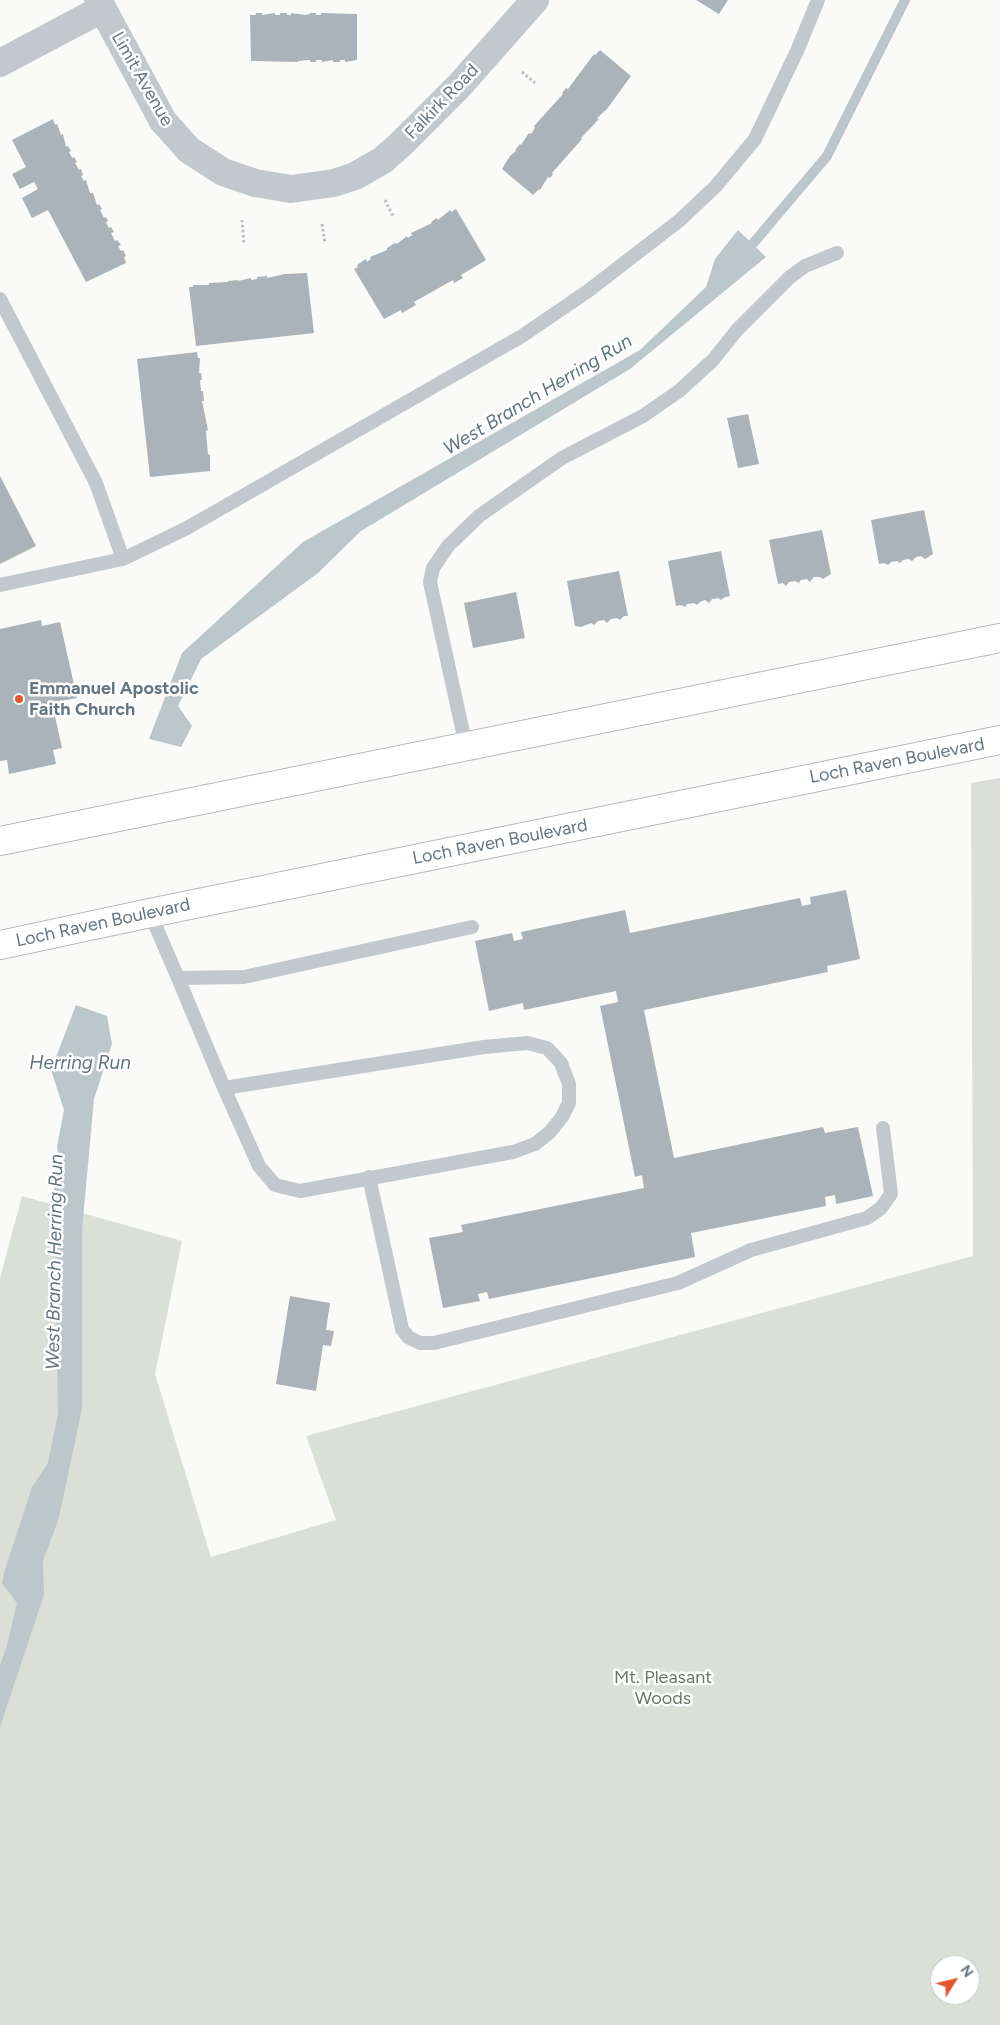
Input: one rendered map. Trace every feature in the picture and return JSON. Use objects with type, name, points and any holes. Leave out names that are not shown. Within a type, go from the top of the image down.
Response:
[{"type":"main road","points":[[0,841],[1000,638]]},
{"type":"main road","name":"Loch Raven Boulevard","points":[[0,946],[150,913],[1000,740]]},
{"type":"street","name":"Falkirk Road","points":[[334,184],[355,176],[383,160],[402,143],[459,86],[535,0]]},
{"type":"street","name":"Limit Avenue","points":[[100,5],[163,121],[189,150],[223,172],[255,183],[291,189],[334,184]]},
{"type":"street","points":[[0,63],[100,5]]},
{"type":"lane","points":[[0,585],[123,559],[187,528],[522,336],[588,291],[680,220],[716,186],[755,139],[797,50],[818,0]]},
{"type":"lane","points":[[466,746],[430,582],[433,568],[448,546],[479,516],[562,458],[643,416],[679,390],[713,360],[737,330],[790,277],[805,266],[837,253]]},
{"type":"lane","points":[[0,299],[96,483],[123,559]]},
{"type":"lane","points":[[150,913],[224,1088],[259,1166],[275,1185],[300,1191],[513,1152],[535,1144],[550,1132],[562,1118],[569,1103],[569,1084],[561,1063],[547,1048],[527,1043],[505,1044],[224,1088]]},
{"type":"lane","points":[[178,978],[244,977],[472,928]]},
{"type":"lane","points":[[369,1177],[402,1329],[408,1337],[420,1343],[434,1343],[678,1283],[751,1250],[866,1218],[881,1208],[891,1194],[883,1128]]},
{"type":"path","points":[[522,72],[535,83]]},
{"type":"path","points":[[385,200],[394,218]]},
{"type":"path","points":[[242,220],[244,244]]},
{"type":"path","points":[[322,224],[325,243]]},
{"type":"green space","name":"Mt. Pleasant Woods","points":[[1000,778],[1000,2025],[0,2025],[0,1278],[22,1196],[182,1241],[155,1374],[211,1557],[336,1520],[306,1436],[973,1256],[971,783]]},
{"type":"water","points":[[738,230],[766,257],[630,369],[361,531],[318,573],[201,659],[178,706],[192,726],[181,747],[149,739],[182,653],[303,542],[640,350],[706,287],[715,259]]},
{"type":"water","name":"Herring Run","points":[[76,1005],[107,1016],[112,1044],[94,1099],[82,1230],[82,1409],[58,1521],[43,1560],[44,1595],[0,1727],[0,1665],[17,1603],[2,1583],[32,1487],[48,1463],[58,1414],[54,1185],[60,1170],[57,1146],[64,1110],[51,1070]]},
{"type":"building","points":[[696,0],[728,0],[719,14]]},
{"type":"building","points":[[256,13],[262,13],[262,15],[275,13],[275,15],[280,15],[280,13],[287,13],[287,15],[291,15],[291,13],[305,15],[310,13],[316,13],[316,15],[321,15],[321,13],[357,14],[357,60],[345,62],[345,60],[340,60],[340,62],[333,62],[333,60],[322,62],[322,60],[316,60],[316,62],[310,62],[310,60],[298,62],[251,61],[250,15],[256,15]]},
{"type":"building","points":[[600,50],[631,76],[607,109],[597,118],[599,119],[581,138],[550,178],[548,177],[540,190],[533,195],[502,169],[529,133],[531,134],[535,128],[534,126],[563,94],[566,88],[568,89],[594,54]]},
{"type":"building","points":[[53,119],[61,135],[63,134],[66,147],[68,146],[71,151],[69,152],[72,158],[74,157],[77,162],[75,163],[79,170],[81,169],[83,175],[81,176],[84,181],[86,180],[90,193],[93,193],[97,205],[99,204],[104,218],[106,217],[108,221],[106,222],[109,228],[111,227],[114,232],[111,233],[115,241],[117,240],[121,245],[118,246],[126,256],[124,257],[126,263],[86,282],[48,210],[32,218],[22,198],[38,189],[34,182],[20,189],[12,174],[26,167],[12,140]]},
{"type":"building","points":[[456,209],[486,260],[461,275],[463,278],[454,283],[453,280],[414,302],[416,305],[402,313],[401,310],[384,319],[354,269],[366,259],[367,262],[371,259],[370,257],[387,250],[387,248],[395,243],[397,244],[407,236],[408,238],[412,235],[411,233],[432,223],[437,218],[438,220],[450,210],[451,212]]},
{"type":"building","points":[[307,273],[314,333],[196,346],[189,287],[251,278],[251,280],[257,279],[257,277],[267,276],[267,278],[285,274]]},
{"type":"building","points":[[197,352],[198,358],[200,358],[199,373],[201,373],[201,391],[203,391],[204,401],[202,401],[208,430],[206,431],[208,455],[210,454],[210,471],[150,477],[137,359]]},
{"type":"building","points":[[748,414],[759,464],[738,468],[727,418]]},
{"type":"building","points":[[0,476],[36,546],[0,564]]},
{"type":"building","points":[[924,510],[933,554],[925,559],[921,556],[916,557],[912,561],[909,559],[903,560],[900,563],[897,561],[891,562],[888,565],[884,563],[879,564],[871,520]]},
{"type":"building","points":[[822,530],[831,574],[823,579],[814,577],[810,582],[807,579],[801,580],[799,583],[795,581],[789,582],[786,586],[783,583],[778,584],[769,540]]},
{"type":"building","points":[[721,551],[730,596],[721,600],[718,598],[712,599],[709,603],[705,600],[697,605],[694,603],[687,604],[685,607],[681,605],[676,606],[668,561]]},
{"type":"building","points":[[619,571],[628,616],[624,616],[620,620],[617,618],[611,619],[607,623],[604,620],[598,621],[594,625],[591,623],[581,627],[575,626],[567,581]]},
{"type":"building","points":[[516,592],[525,638],[473,648],[464,603]]},
{"type":"building","points":[[41,620],[42,626],[60,622],[77,698],[52,703],[62,748],[53,750],[56,764],[9,774],[7,760],[0,761],[0,629]]},
{"type":"building","points":[[846,890],[860,959],[827,966],[828,972],[644,1010],[674,1158],[823,1127],[825,1133],[858,1127],[873,1196],[836,1204],[835,1195],[825,1197],[826,1206],[691,1233],[695,1257],[489,1299],[487,1292],[478,1294],[480,1301],[443,1308],[429,1238],[463,1232],[461,1225],[644,1188],[642,1175],[635,1177],[600,1006],[618,1002],[616,991],[524,1010],[523,1003],[489,1011],[475,941],[512,933],[514,941],[523,939],[521,932],[625,910],[630,933],[800,898],[802,906],[811,904],[810,897]]},
{"type":"building","points":[[290,1296],[330,1303],[326,1330],[334,1331],[331,1346],[323,1345],[316,1391],[276,1384]]},
{"type":"waterway","name":"West Branch Herring Run","points":[[745,253],[827,156],[905,0]]},
{"type":"place","name":"Emmanuel Apostolic Faith Church","points":[[19,699]]}]
